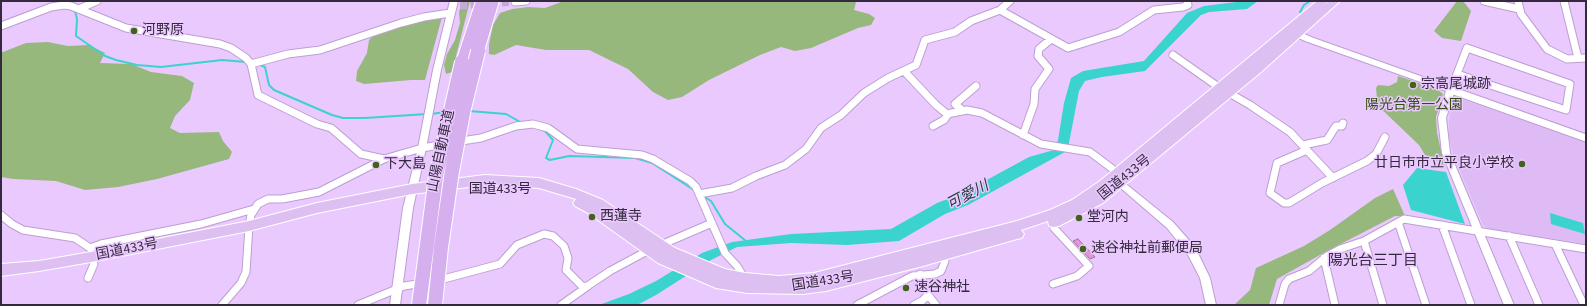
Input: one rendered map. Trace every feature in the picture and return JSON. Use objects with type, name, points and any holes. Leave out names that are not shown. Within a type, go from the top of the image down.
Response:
[{"type":"highway","name":"山陽自動車道","points":[[419,305],[436,176],[462,62],[481,1]]},
{"type":"highway","name":"山陽自動車道","points":[[435,305],[441,247],[452,171],[464,108],[478,51],[493,1]]},
{"type":"highway","name":"国道433号","points":[[1294,32],[1323,1]]},
{"type":"highway","name":"国道433号","points":[[1,270],[39,266],[90,253],[251,225],[411,192],[501,187],[523,188],[553,193],[576,201],[654,248],[699,270],[716,282],[747,287],[803,288],[826,285],[942,251],[1019,226],[1055,213],[1098,188],[1120,183],[1294,32],[1335,1]]},
{"type":"highway","name":"国道433号","points":[[699,270],[779,282],[814,279],[942,251]]},
{"type":"street","points":[[79,9],[97,1]]},
{"type":"street","points":[[515,2],[526,1]]},
{"type":"street","points":[[699,194],[732,188],[756,176],[785,165],[806,149],[821,128],[841,115],[864,93],[916,65],[925,40],[955,32],[972,21],[1000,10],[1010,1]]},
{"type":"street","points":[[1000,10],[1064,47],[1070,48],[1119,32],[1150,12],[1158,9],[1185,7],[1188,4],[1187,1]]},
{"type":"street","points":[[1484,1],[1519,9]]},
{"type":"street","points":[[1518,1],[1521,14],[1547,49],[1564,58],[1586,58]]},
{"type":"street","points":[[1564,1],[1578,58]]},
{"type":"street","points":[[1,26],[65,3],[126,28],[220,44],[242,54],[251,64],[257,92],[262,98],[317,124],[331,128],[361,154],[384,159]]},
{"type":"street","points":[[251,64],[288,54],[320,50],[400,23],[454,7]]},
{"type":"street","points":[[394,305],[411,192],[422,148],[437,70],[454,7]]},
{"type":"street","points":[[1294,32],[1586,138]]},
{"type":"street","points":[[1023,134],[1034,104],[1035,89],[1049,69],[1038,56],[1038,50],[1051,39]]},
{"type":"street","points":[[1457,74],[1566,110],[1570,84],[1467,48],[1457,74],[1446,103],[1442,118],[1446,153],[1509,305]]},
{"type":"street","points":[[1173,55],[1225,91],[1250,105],[1287,130],[1305,147],[1333,178]]},
{"type":"street","points":[[904,71],[936,105],[948,114]]},
{"type":"street","points":[[962,110],[955,104],[976,86]]},
{"type":"street","points":[[933,126],[944,120],[948,114],[962,110],[972,110],[982,113],[1041,144],[1090,152],[1120,183],[1170,226],[1191,250],[1205,278],[1211,305]]},
{"type":"street","points":[[1343,123],[1342,126],[1336,126],[1327,140],[1305,147],[1277,163],[1270,191],[1271,194],[1282,202],[1287,203],[1333,178],[1362,165],[1372,158],[1379,149],[1385,137]]},
{"type":"street","points":[[222,305],[241,284],[246,272],[251,225],[254,209],[258,204],[268,199],[282,199],[319,192],[384,159],[422,148],[481,138],[522,124],[539,124],[548,128],[577,149],[648,156],[691,182],[696,187],[726,254],[745,278]]},
{"type":"street","points":[[90,253],[101,244],[201,224],[254,209]]},
{"type":"street","points":[[1,215],[22,230],[75,238],[90,253],[94,264],[88,278]]},
{"type":"street","points":[[1279,305],[1285,284],[1289,279],[1309,271],[1324,258],[1340,249],[1364,241],[1404,219],[1586,249]]},
{"type":"street","points":[[1398,222],[1426,305]]},
{"type":"street","points":[[561,305],[610,272],[654,248],[712,223]]},
{"type":"street","points":[[1442,225],[1471,305]]},
{"type":"street","points":[[1053,284],[1077,276],[1089,266],[1054,228]]},
{"type":"street","points":[[358,305],[406,285],[449,279],[497,266],[503,262],[517,245],[544,234],[553,236],[564,246],[568,258],[566,268],[567,271],[582,286],[588,286]]},
{"type":"street","points":[[1509,236],[1539,305]]},
{"type":"street","points":[[1364,241],[1383,305]]},
{"type":"street","points":[[1555,244],[1584,305]]},
{"type":"street","points":[[857,305],[909,277],[920,274],[935,274],[941,271],[945,261],[942,251]]},
{"type":"street","points":[[1324,258],[1335,305]]},
{"type":"street","points":[[920,274],[928,295],[936,305]]},
{"type":"street","points":[[914,305],[922,301],[928,295]]},
{"type":"shaded area","name":"廿日市市立平良小学校","points":[[1456,97],[1586,142],[1586,244],[1488,229],[1483,225],[1453,155],[1449,137],[1451,106]]},
{"type":"green space","points":[[462,1],[470,1],[452,72],[446,74],[444,65],[447,54],[455,40],[460,23],[459,12]]},
{"type":"green space","points":[[564,1],[854,1],[856,2],[854,10],[869,14],[875,18],[871,25],[858,28],[811,48],[795,51],[781,47],[760,55],[709,80],[682,97],[668,100],[653,92],[628,69],[589,50],[546,50],[516,45],[494,55],[489,54],[489,44],[493,25],[500,13],[512,9],[528,7],[545,8]]},
{"type":"green space","points":[[1457,1],[1463,1],[1471,11],[1461,41],[1442,38],[1434,31]]},
{"type":"green space","points":[[442,17],[425,80],[364,84],[356,81],[357,71],[367,53],[369,40],[372,37],[424,19]]},
{"type":"green space","points":[[48,42],[68,46],[89,45],[105,53],[100,63],[131,64],[151,72],[182,76],[194,83],[190,100],[175,116],[170,128],[180,133],[219,132],[223,141],[232,152],[229,159],[157,179],[118,187],[85,190],[56,181],[1,177],[1,52],[26,43]]},
{"type":"green space","name":"陽光台第一公園","points":[[1398,76],[1437,89],[1443,94],[1436,117],[1437,133],[1445,168],[1439,162],[1425,155],[1419,145],[1375,103],[1377,99],[1376,88],[1378,85],[1389,86],[1397,82]]},
{"type":"green space","points":[[1393,189],[1405,216],[1395,216],[1277,279],[1269,305],[1234,305],[1250,290],[1256,268],[1304,246],[1330,230],[1375,198]]},
{"type":"water","name":"可愛川","points":[[1258,1],[1247,9],[1209,12],[1201,15],[1145,71],[1085,81],[1079,91],[1069,143],[1065,152],[968,205],[945,214],[899,241],[847,245],[791,243],[737,247],[711,260],[656,295],[637,305],[599,305],[629,294],[656,281],[702,253],[732,242],[791,234],[891,229],[937,203],[961,194],[1029,157],[1054,150],[1058,140],[1064,103],[1071,78],[1083,71],[1144,61],[1187,13],[1204,6]]},
{"type":"water","points":[[1417,168],[1446,172],[1465,224],[1411,210],[1403,185]]},
{"type":"water","points":[[1550,213],[1583,223],[1585,234],[1551,224]]},
{"type":"building","name":"速谷神社前郵便局","points":[[1078,239],[1095,257],[1090,259],[1073,241]]},
{"type":"waterway","points":[[52,1],[60,3]]},
{"type":"waterway","points":[[1300,12],[1304,5],[1310,1]]},
{"type":"waterway","points":[[75,11],[77,19],[76,36],[105,56],[116,60],[137,65],[161,67],[222,60],[246,62]]},
{"type":"waterway","points":[[260,65],[265,67],[269,85],[274,90],[332,115],[343,118],[365,118],[427,114]]},
{"type":"waterway","points":[[469,111],[506,114],[522,123]]},
{"type":"waterway","points":[[431,114],[445,112]]},
{"type":"waterway","points":[[540,129],[545,131],[553,140],[546,158],[550,160],[569,156],[635,158],[652,163],[694,190]]},
{"type":"waterway","points":[[703,196],[711,201],[725,224],[746,241]]},
{"type":"tunnel","points":[[460,6],[515,2]]},
{"type":"place","name":"河野原","points":[[134,31]]},
{"type":"place","name":"宗高尾城跡","points":[[1413,85]]},
{"type":"place","name":"廿日市市立平良小学校","points":[[1522,164]]},
{"type":"place","name":"下大島","points":[[376,165]]},
{"type":"place","name":"西蓮寺","points":[[592,217]]},
{"type":"place","name":"堂河内","points":[[1079,218]]},
{"type":"place","name":"速谷神社前郵便局","points":[[1083,249]]},
{"type":"place","name":"速谷神社","points":[[906,288]]},
{"type":"district","name":"陽光台三丁目","points":[[1373,262]]}]
